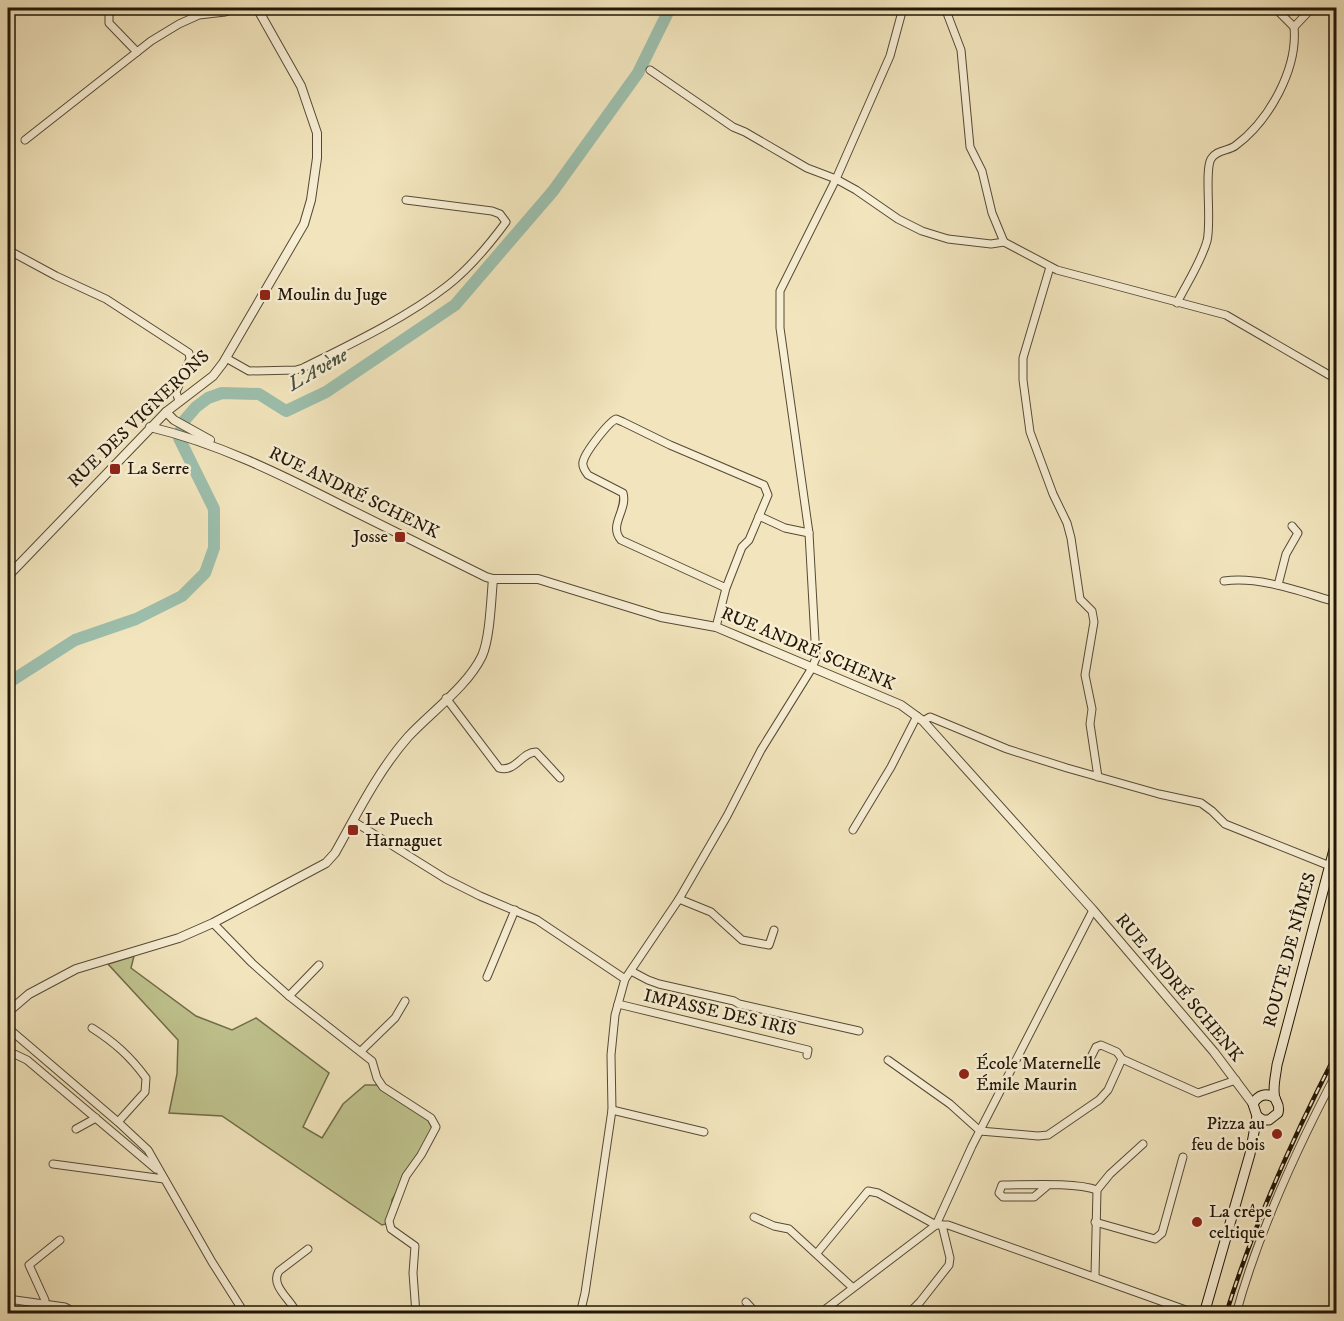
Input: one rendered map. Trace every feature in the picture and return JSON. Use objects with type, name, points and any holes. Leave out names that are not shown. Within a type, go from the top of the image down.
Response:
[{"type":"main road","name":"ROUTE DE NÎMES","points":[[1250,1154],[1266,1121],[1278,1113],[1279,1103],[1275,1098],[1274,1086],[1277,1065],[1336,842]]},
{"type":"main road","name":"ROUTE DE NÎMES","points":[[1204,1314],[1250,1154],[1257,1116],[1254,1112],[1258,1099],[1277,1065]]},
{"type":"main road","points":[[1258,1099],[1267,1094],[1275,1098]]},
{"type":"main road","points":[[1257,1116],[1266,1121]]},
{"type":"street","points":[[114,8],[109,14],[109,23],[137,52]]},
{"type":"street","points":[[25,140],[170,29],[199,15],[237,8]]},
{"type":"street","name":"RUE DES VIGNERONS","points":[[8,576],[150,427],[179,401],[213,376],[226,358],[304,224],[311,201],[318,140],[301,86],[257,8]]},
{"type":"street","points":[[580,1314],[612,1110],[610,1055],[618,1004],[626,980],[680,899],[728,816],[761,750],[816,658],[809,533],[780,328],[780,291],[836,179],[890,56],[903,8]]},
{"type":"street","points":[[945,8],[961,50],[970,147],[982,171],[992,213],[1005,242],[1050,267],[1226,315],[1336,379]]},
{"type":"street","points":[[1177,303],[1207,241],[1210,219],[1211,159],[1216,153],[1234,147],[1261,121],[1274,103],[1287,74],[1295,40],[1294,27],[1275,8]]},
{"type":"street","points":[[1294,27],[1312,8]]},
{"type":"street","points":[[650,70],[734,127],[807,168],[836,179],[856,190],[898,219],[922,231],[948,238],[991,244],[1005,242]]},
{"type":"street","points":[[226,358],[249,371],[303,368],[393,320],[446,287],[478,256],[506,222],[500,214],[492,211],[406,200]]},
{"type":"street","points":[[8,250],[56,276],[106,298],[189,353],[190,359],[176,392],[179,401]]},
{"type":"street","points":[[1050,267],[1023,358],[1023,380],[1030,432],[1053,494],[1067,523],[1080,599],[1092,611],[1094,622],[1085,675],[1092,710],[1090,724],[1098,777]]},
{"type":"street","name":"RUE ANDRÉ SCHENK","points":[[166,412],[192,434],[297,482],[493,579],[538,579],[661,617],[731,631],[901,705],[920,718],[1093,910],[1236,1080],[1258,1099]]},
{"type":"street","points":[[716,627],[726,588],[742,547],[749,540],[768,495],[764,485],[616,419],[610,422],[582,464],[588,475],[623,493],[625,500],[615,529],[616,535],[621,540],[726,588]]},
{"type":"street","name":"RUE ANDRÉ SCHENK","points":[[150,427],[192,434]]},
{"type":"street","points":[[759,516],[785,528],[809,533]]},
{"type":"street","points":[[1278,585],[1286,554],[1298,533],[1292,526]]},
{"type":"street","points":[[8,1012],[29,994],[76,969],[178,938],[213,923],[326,863],[335,853],[387,764],[408,737],[467,678],[482,656],[493,579]]},
{"type":"street","points":[[1224,581],[1238,579],[1278,585],[1336,602]]},
{"type":"street","points":[[446,698],[499,768],[503,770],[510,767],[531,752],[536,752],[560,777]]},
{"type":"street","points":[[853,830],[920,718],[930,717],[1007,749],[1159,794],[1201,803],[1212,810],[1225,824],[1330,866]]},
{"type":"street","points":[[353,821],[446,879],[537,920],[626,980]]},
{"type":"street","points":[[680,899],[711,912],[742,940],[769,945],[774,930]]},
{"type":"street","points":[[487,977],[514,910]]},
{"type":"street","points":[[819,1314],[852,1287],[939,1225],[980,1131],[1093,910]]},
{"type":"street","points":[[213,923],[252,963],[289,996],[372,1061],[377,1078],[383,1087],[431,1118],[436,1128],[406,1176],[389,1221],[391,1229],[415,1246],[413,1273],[416,1314]]},
{"type":"street","points":[[289,996],[319,965]]},
{"type":"street","points":[[631,971],[659,984],[739,1004],[834,1021],[859,1031]]},
{"type":"street","points":[[361,1051],[394,1018],[405,1001]]},
{"type":"street","name":"IMPASSE DES IRIS","points":[[618,1004],[808,1050],[807,1055]]},
{"type":"street","points":[[8,1028],[148,1150],[245,1314]]},
{"type":"street","points":[[92,1028],[116,1044],[132,1059],[146,1078],[145,1092],[118,1122]]},
{"type":"street","points":[[1091,1057],[1099,1045],[1117,1052],[1122,1059],[1198,1093],[1236,1080]]},
{"type":"street","points":[[8,1051],[27,1060],[159,1170]]},
{"type":"street","points":[[888,1060],[950,1104],[980,1131],[1045,1136],[1099,1100],[1108,1090],[1122,1059]]},
{"type":"street","points":[[1236,1314],[1259,1244],[1289,1171],[1336,1074]]},
{"type":"street","points":[[612,1110],[704,1132]]},
{"type":"street","points":[[76,1129],[96,1118]]},
{"type":"street","points":[[1095,1276],[1097,1190],[1110,1174],[1143,1144]]},
{"type":"street","points":[[1095,1222],[1155,1239],[1159,1238],[1182,1157]]},
{"type":"street","points":[[53,1164],[164,1179]]},
{"type":"street","points":[[1047,1186],[1034,1197],[1003,1197],[999,1193],[1002,1185],[1047,1186],[1089,1187],[1097,1190]]},
{"type":"street","points":[[817,1253],[868,1191],[878,1192],[939,1225],[948,1225],[1197,1314]]},
{"type":"street","points":[[754,1217],[774,1226],[789,1229],[852,1287]]},
{"type":"street","points":[[908,1314],[949,1265],[950,1258],[939,1225]]},
{"type":"street","points":[[43,1314],[45,1304],[29,1265],[60,1240]]},
{"type":"street","points":[[297,1314],[276,1283],[276,1275],[308,1249]]},
{"type":"street","points":[[8,1299],[65,1307],[78,1314]]},
{"type":"street","points":[[746,1302],[757,1314]]},
{"type":"green space","points":[[134,956],[131,968],[196,1016],[232,1030],[256,1018],[329,1073],[303,1127],[322,1138],[343,1104],[365,1085],[377,1085],[427,1118],[432,1128],[392,1200],[390,1223],[382,1225],[222,1116],[169,1113],[177,1074],[178,1040],[108,964]]},
{"type":"waterway","name":"L'Avène","points":[[8,683],[75,640],[136,619],[182,596],[205,573],[214,548],[214,509],[179,438],[183,422],[196,407],[208,398],[222,393],[259,394],[286,411],[326,392],[455,305],[553,191],[638,73],[670,8]]},
{"type":"railway","points":[[1226,1314],[1275,1181],[1336,1054]]},
{"type":"place","name":"Moulin du Juge","points":[[265,295]]},
{"type":"place","name":"La Serre","points":[[115,469]]},
{"type":"place","name":"Josse","points":[[400,537]]},
{"type":"place","name":"Le Puech Harnaguet","points":[[353,830]]},
{"type":"place","name":"École Maternelle Émile Maurin","points":[[964,1074]]},
{"type":"place","name":"Pizza au feu de bois","points":[[1277,1134]]},
{"type":"place","name":"La crêpe celtique","points":[[1197,1222]]}]
